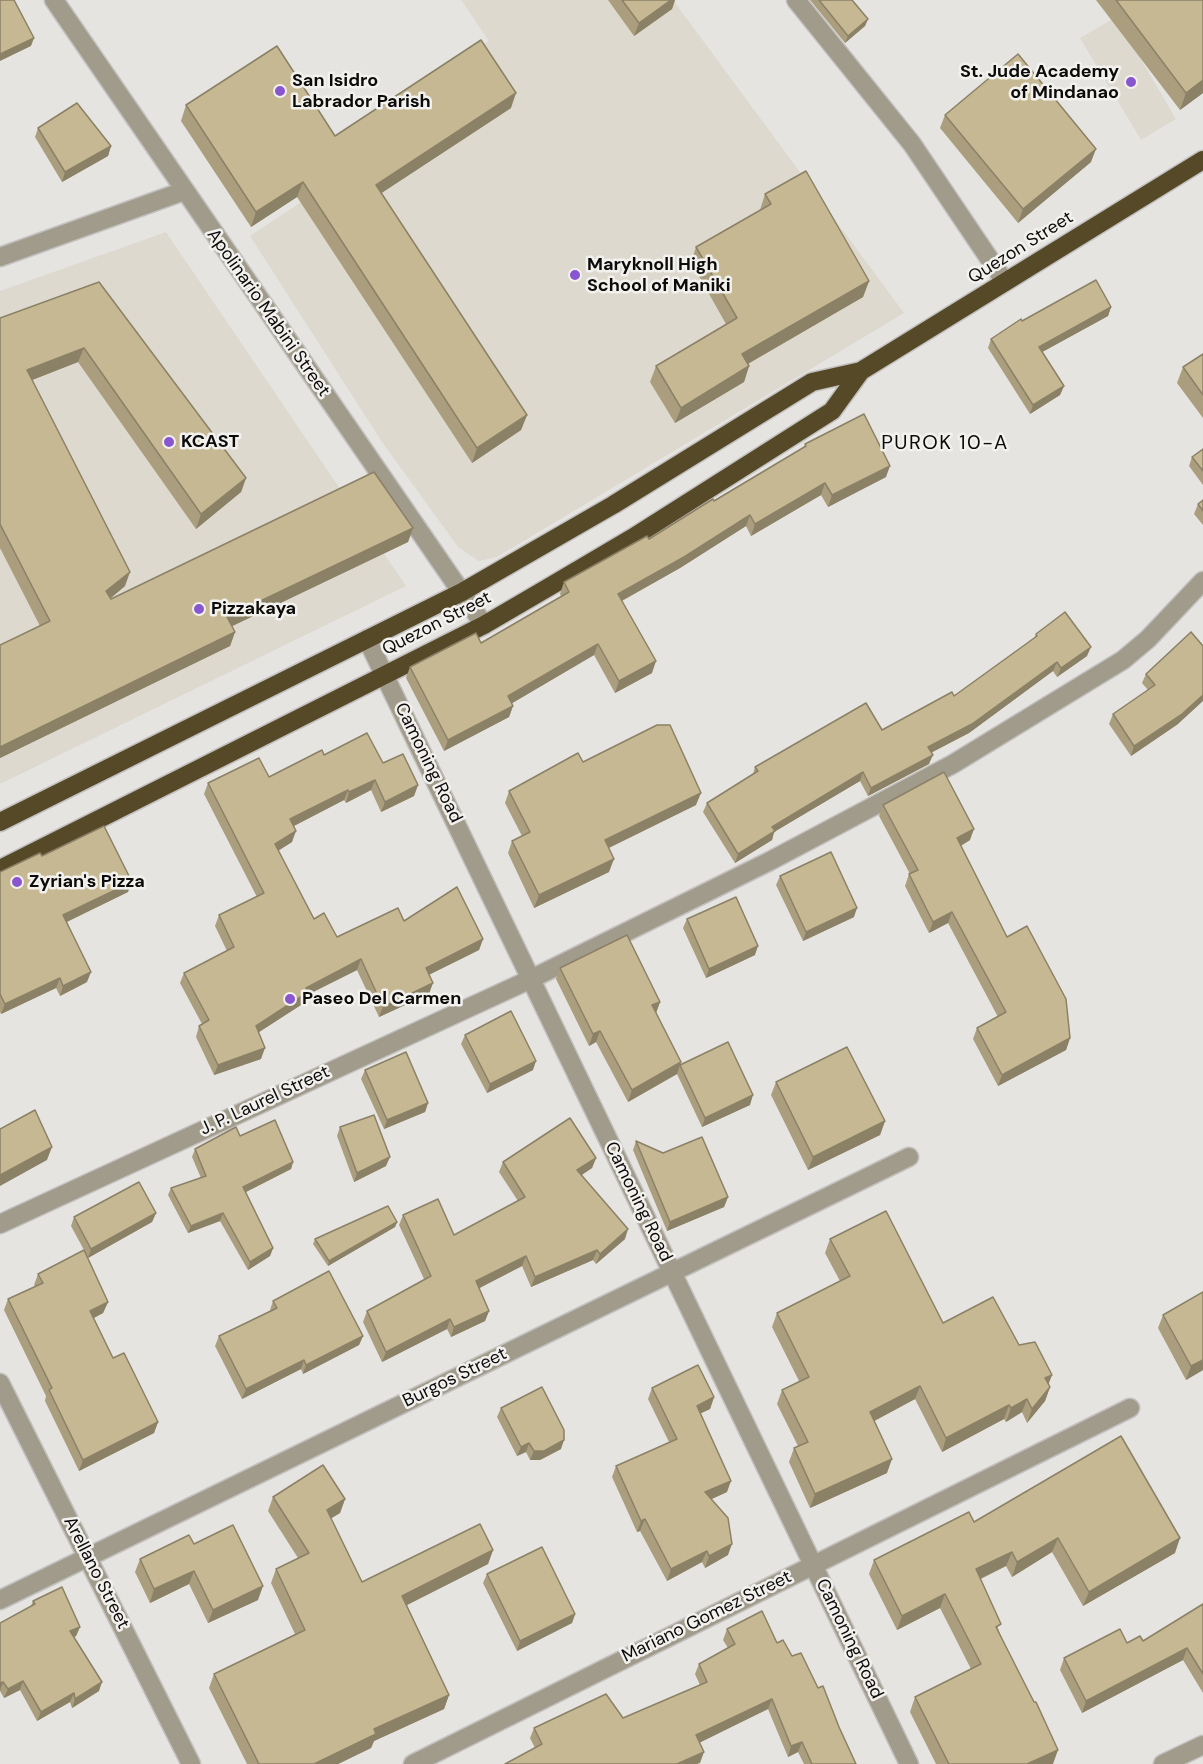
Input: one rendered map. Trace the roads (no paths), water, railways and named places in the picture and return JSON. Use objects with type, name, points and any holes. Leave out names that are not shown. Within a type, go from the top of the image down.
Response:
[{"type":"highway","name":"Quezon Street","points":[[0,822],[462,592],[613,505],[812,382],[861,371],[1203,160]]},
{"type":"highway","name":"Quezon Street","points":[[0,869],[484,625],[632,538],[832,411],[861,371]]},
{"type":"street","name":"Apolinario Mabini Street","points":[[54,0],[484,625]]},
{"type":"street","points":[[796,0],[912,144],[1005,282]]},
{"type":"street","points":[[0,257],[184,191]]},
{"type":"street","name":"J. P. Laurel Street","points":[[0,1224],[531,978],[770,861],[953,764],[1123,660],[1148,639],[1203,581]]},
{"type":"street","name":"Camoning Road","points":[[367,639],[909,1764]]},
{"type":"street","name":"Burgos Street","points":[[0,1600],[909,1157]]},
{"type":"street","name":"Arellano Street","points":[[2,1392],[88,1557],[191,1764]]},
{"type":"street","name":"Mariano Gomez Street","points":[[412,1764],[1130,1408]]},
{"type":"street","points":[[1163,1764],[1203,1745]]},
{"type":"place","name":"St. Jude Academy of Mindanao","points":[[1131,82]]},
{"type":"place","name":"San Isidro Labrador Parish","points":[[280,91]]},
{"type":"place","name":"Maryknoll High School of Maniki","points":[[575,275]]},
{"type":"place","name":"KCAST","points":[[169,442]]},
{"type":"place","name":"Pizzakaya","points":[[199,609]]},
{"type":"place","name":"Zyrian's Pizza","points":[[17,882]]},
{"type":"place","name":"Paseo Del Carmen","points":[[290,999]]},
{"type":"district","name":"PUROK 10-A","points":[[945,444]]}]
